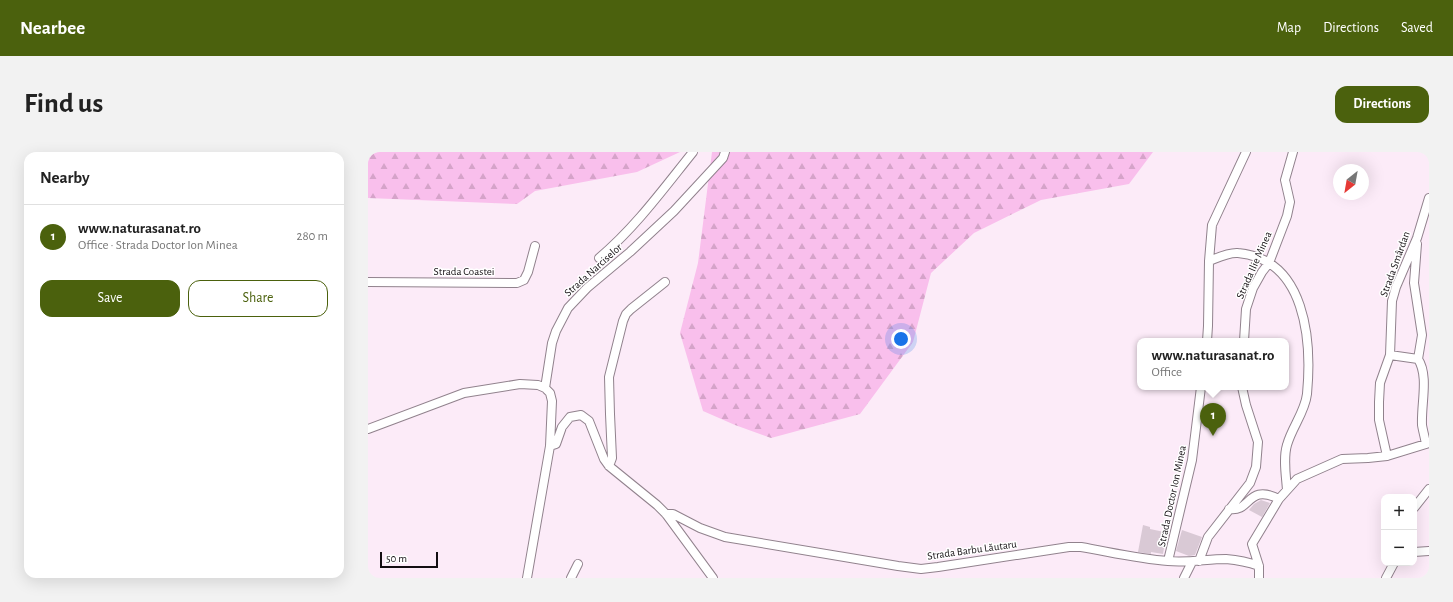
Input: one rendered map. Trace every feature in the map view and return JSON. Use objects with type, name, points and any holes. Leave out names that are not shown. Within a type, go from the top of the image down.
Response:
[{"type":"street","name":"Strada Narciselor","points":[[599,258],[609,250],[638,219],[693,152]]},
{"type":"street","name":"Strada Narciselor","points":[[527,578],[550,446],[552,400],[550,393],[545,388],[552,343],[556,331],[568,308],[587,288],[630,252],[674,211],[723,158],[726,152]]},
{"type":"street","points":[[1207,338],[1209,261],[1212,225],[1246,152]]},
{"type":"street","name":"Strada Ilie Minea","points":[[1244,338],[1246,309],[1253,288],[1269,263],[1287,216],[1290,202],[1285,180],[1293,152]]},
{"type":"street","name":"Strada Smârdan","points":[[1387,456],[1379,420],[1379,402],[1380,383],[1390,355],[1392,301],[1396,287],[1417,238],[1429,198]]},
{"type":"street","points":[[1417,238],[1414,283],[1422,335],[1418,358]]},
{"type":"street","name":"Strada Coastei","points":[[368,282],[517,283],[524,280],[528,272],[535,246]]},
{"type":"street","points":[[1209,261],[1236,253],[1253,256],[1269,263],[1277,268],[1287,278],[1304,319],[1308,345],[1306,395],[1304,405],[1286,446],[1288,490]]},
{"type":"street","points":[[609,466],[612,458],[609,377],[623,321],[630,308],[665,282]]},
{"type":"street","points":[[1259,578],[1259,566],[1252,544],[1279,499],[1297,479],[1342,459],[1387,456],[1428,443],[1422,425],[1429,383],[1426,369],[1418,358],[1390,355]]},
{"type":"street","points":[[368,429],[464,393],[529,384],[545,388]]},
{"type":"street","name":"Strada Doctor Ion Minea","points":[[1168,561],[1192,460],[1201,390]]},
{"type":"street","points":[[1184,578],[1195,562],[1208,538],[1250,483],[1256,467],[1258,442],[1246,406],[1243,390]]},
{"type":"street","points":[[550,446],[556,444],[562,427],[566,420],[570,417],[581,415],[589,421],[604,459],[609,466],[666,514],[713,578]]},
{"type":"street","points":[[1417,504],[1429,489]]},
{"type":"street","points":[[1229,509],[1236,510],[1241,508],[1250,498],[1260,494],[1267,494],[1279,499]]},
{"type":"street","name":"Strada Barbu Lăutaru","points":[[666,514],[673,514],[700,528],[725,537],[913,568],[938,567],[1069,547],[1168,561],[1195,562],[1227,559],[1243,561],[1259,566]]},
{"type":"street","points":[[1417,552],[1429,551]]},
{"type":"street","points":[[571,578],[578,564]]},
{"type":"street","points":[[1386,578],[1392,566]]},
{"type":"green space","points":[[368,152],[680,152],[637,172],[535,191],[517,204],[368,198]]},
{"type":"green space","points":[[712,152],[1153,152],[1129,184],[1041,200],[974,233],[931,273],[913,342],[860,414],[771,438],[735,425],[703,411],[680,333],[698,263]]},
{"type":"building","points":[[1261,500],[1270,503],[1262,517],[1249,510],[1254,504]]},
{"type":"building","points":[[1143,525],[1150,527],[1150,529],[1169,533],[1167,542],[1165,542],[1163,554],[1138,552]]},
{"type":"building","points":[[1182,530],[1202,537],[1195,555],[1189,556],[1176,551]]},
{"type":"place","name":"www.naturasanat.ro","points":[[1213,436]]}]
